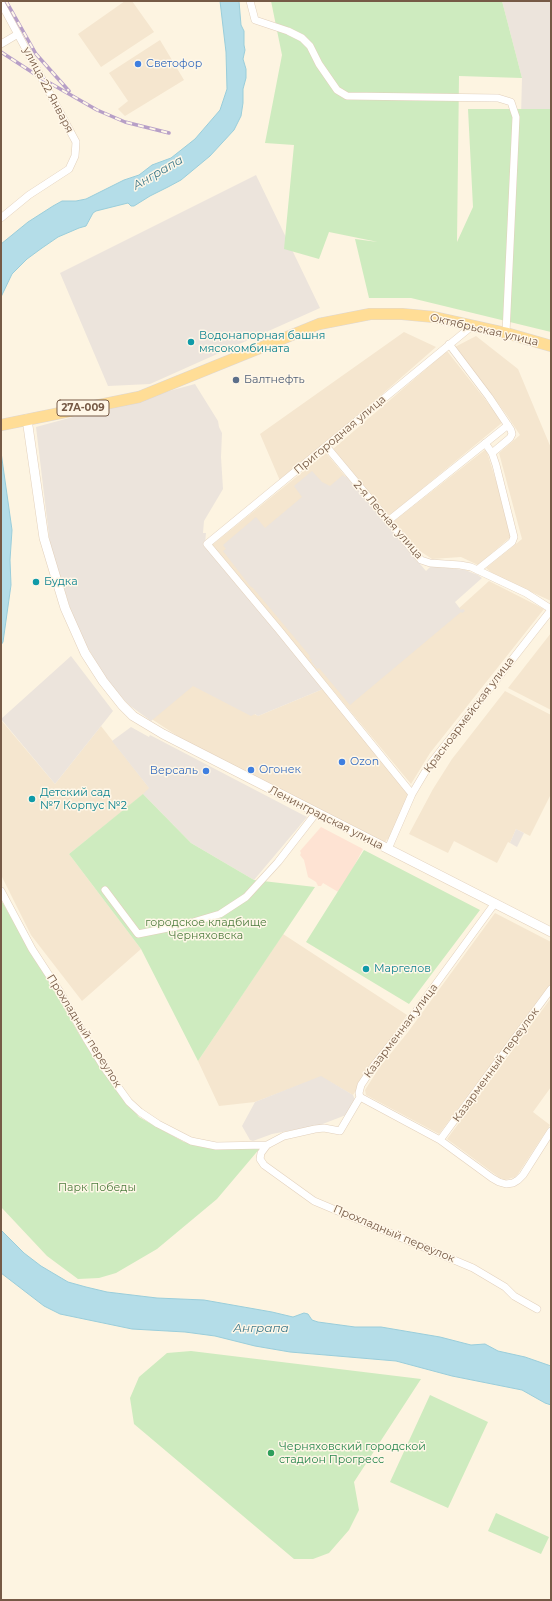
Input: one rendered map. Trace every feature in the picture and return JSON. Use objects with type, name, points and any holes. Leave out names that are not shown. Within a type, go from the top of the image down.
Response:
[{"type":"main road","name":"Октябрьская улица","points":[[27,419],[140,397],[319,324],[370,314],[402,314],[434,317],[551,346]]},
{"type":"main road","name":"27А-009","points":[[1,425],[27,419]]},
{"type":"street","points":[[250,1],[255,20],[288,31],[302,38],[310,46],[319,64],[337,90],[347,96],[498,98],[511,102],[516,117],[506,334]]},
{"type":"street","name":"улица 22 Января","points":[[1,3],[76,142],[75,156],[69,169],[29,194],[1,218]]},
{"type":"street","points":[[1,44],[18,34]]},
{"type":"street","name":"Пригородная улица","points":[[412,794],[207,544],[472,326]]},
{"type":"street","points":[[449,344],[485,391],[508,424],[512,434],[512,436],[492,453]]},
{"type":"street","name":"Ленинградская улица","points":[[27,419],[44,538],[65,608],[85,653],[103,681],[133,716],[163,734],[551,932]]},
{"type":"street","points":[[388,521],[508,424]]},
{"type":"street","points":[[476,570],[512,542],[514,537],[498,472],[492,453],[485,443]]},
{"type":"street","name":"2-я Лесная улица","points":[[326,446],[417,556],[424,562],[460,565],[476,570],[526,593],[551,610]]},
{"type":"street","name":"Красноармейская улица","points":[[388,849],[412,794],[428,767],[452,734],[551,610]]},
{"type":"street","points":[[105,890],[138,934],[183,925],[220,914],[246,897],[278,862],[316,813]]},
{"type":"street","name":"Прохладный переулок","points":[[1,891],[32,949],[60,992],[87,1040],[103,1066],[129,1102],[140,1112],[158,1124],[191,1141],[216,1146],[267,1145]]},
{"type":"street","name":"Казарменная улица","points":[[267,1145],[284,1136],[315,1129],[324,1128],[340,1131],[360,1097],[360,1088],[370,1071],[496,903]]},
{"type":"street","name":"Казарменный переулок","points":[[440,1140],[551,989]]},
{"type":"street","points":[[360,1097],[440,1140],[492,1178],[506,1184],[513,1183],[518,1180],[551,1131]]},
{"type":"street","name":"Прохладный переулок","points":[[267,1145],[261,1153],[260,1159],[264,1165],[314,1201],[473,1268],[505,1287],[519,1300],[537,1309]]},
{"type":"shaded area","points":[[125,1],[132,1],[154,32],[101,67],[78,34]]},
{"type":"shaded area","points":[[502,1],[551,1],[551,300],[517,271],[522,78]]},
{"type":"shaded area","points":[[160,40],[184,80],[125,116],[118,109],[128,101],[109,73]]},
{"type":"shaded area","points":[[256,175],[320,308],[150,384],[108,386],[60,273]]},
{"type":"shaded area","points":[[404,332],[436,347],[281,483],[260,434]]},
{"type":"shaded area","points":[[476,336],[518,369],[551,448],[551,601],[493,574],[486,568],[522,539],[499,453],[520,435],[506,414],[455,347]]},
{"type":"shaded area","points":[[447,351],[503,422],[389,516],[333,449]]},
{"type":"shaded area","points":[[195,384],[218,421],[222,433],[221,457],[223,489],[204,521],[203,533],[206,533],[205,544],[323,689],[258,716],[255,714],[251,716],[193,686],[151,721],[129,705],[108,682],[85,643],[71,611],[50,544],[36,427]]},
{"type":"shaded area","points":[[486,449],[513,535],[478,565],[461,557],[432,559],[417,549],[394,521]]},
{"type":"shaded area","points":[[326,453],[457,610],[489,581],[544,609],[430,753],[411,784],[212,545]]},
{"type":"shaded area","points":[[312,471],[322,482],[330,486],[343,475],[345,477],[346,476],[426,571],[431,566],[465,570],[482,578],[455,602],[461,610],[463,609],[465,611],[462,613],[461,612],[350,705],[319,668],[317,669],[311,661],[312,660],[309,658],[310,656],[250,586],[223,551],[226,549],[223,545],[256,517],[265,528],[302,497],[294,486]]},
{"type":"shaded area","points":[[551,633],[551,710],[508,688]]},
{"type":"shaded area","points":[[71,656],[113,711],[55,784],[1,719]]},
{"type":"shaded area","points":[[195,683],[258,716],[323,689],[411,794],[388,840],[387,839],[385,843],[196,748],[150,718]]},
{"type":"shaded area","points":[[505,691],[551,715],[551,794],[530,836],[516,829],[510,843],[508,842],[497,863],[454,841],[448,853],[409,834],[433,789],[452,759]]},
{"type":"shaded area","points":[[1,720],[55,784],[101,726],[150,789],[69,854],[141,949],[82,1001],[31,935],[1,875]]},
{"type":"shaded area","points":[[131,727],[149,737],[150,735],[307,817],[254,880],[191,843],[143,794],[149,788],[112,741]]},
{"type":"shaded area","points":[[321,827],[363,849],[340,893],[323,883],[321,886],[318,886],[316,882],[308,877],[304,860],[300,855],[300,851]]},
{"type":"shaded area","points":[[516,829],[524,833],[517,847],[510,843]]},
{"type":"shaded area","points":[[495,913],[551,942],[551,985],[439,1134],[366,1095],[365,1090],[379,1068],[408,1032]]},
{"type":"shaded area","points":[[283,934],[407,1015],[353,1095],[321,1077],[255,1102],[219,1106],[198,1061]]},
{"type":"shaded area","points":[[551,998],[551,1087],[533,1112],[550,1125],[518,1174],[515,1177],[505,1180],[500,1178],[447,1139]]},
{"type":"shaded area","points":[[321,1076],[353,1095],[355,1100],[346,1115],[320,1125],[272,1134],[253,1141],[250,1140],[242,1126],[255,1102]]},
{"type":"green space","points":[[271,1],[502,1],[522,78],[459,76],[457,242],[473,207],[468,109],[551,109],[551,332],[411,298],[369,298],[355,239],[378,242],[329,232],[319,259],[284,249],[294,145],[265,143],[282,55]]},
{"type":"green space","name":"городское кладбище Черняховска","points":[[143,794],[191,843],[254,880],[315,887],[198,1061],[141,949],[69,854]]},
{"type":"green space","points":[[364,850],[480,910],[409,1004],[306,942]]},
{"type":"green space","name":"Парк Победы","points":[[1,900],[104,1074],[139,1117],[184,1142],[219,1148],[261,1147],[217,1199],[157,1249],[116,1273],[99,1278],[78,1279],[47,1256],[1,1207]]},
{"type":"green space","name":"Черняховский городской стадион Прогресс","points":[[191,1351],[421,1379],[354,1482],[359,1510],[349,1530],[329,1553],[313,1559],[294,1559],[134,1424],[130,1398],[139,1377],[167,1353]]},
{"type":"green space","points":[[430,1395],[488,1422],[448,1508],[390,1482]]},
{"type":"green space","points":[[496,1513],[549,1537],[541,1554],[488,1531]]},
{"type":"water","name":"Анграпа","points":[[220,1],[239,1],[241,25],[244,31],[245,50],[243,59],[246,69],[246,78],[243,89],[241,116],[234,130],[210,156],[181,180],[134,206],[131,206],[128,203],[96,211],[93,213],[86,226],[58,237],[42,248],[27,259],[12,274],[1,297],[1,244],[28,222],[62,201],[86,199],[124,180],[139,175],[152,165],[171,158],[195,139],[220,110],[227,89],[226,52]]},
{"type":"water","points":[[1,452],[12,530],[10,560],[11,585],[3,642],[1,645]]},
{"type":"water","name":"Анграпа","points":[[1,1230],[24,1253],[41,1266],[68,1282],[107,1292],[157,1298],[204,1300],[293,1317],[304,1313],[308,1314],[312,1320],[318,1322],[355,1327],[381,1327],[440,1337],[471,1345],[485,1344],[498,1351],[525,1357],[551,1366],[551,1405],[522,1390],[452,1376],[396,1361],[290,1352],[255,1346],[215,1336],[185,1332],[132,1329],[60,1314],[44,1306],[1,1273]]},
{"type":"railway","points":[[6,1],[36,54],[69,91]]},
{"type":"railway","points":[[1,52],[41,78],[97,110],[125,122],[169,133]]},
{"type":"place","name":"Светофор","points":[[138,64]]},
{"type":"place","name":"Водонапорная башня мясокомбината","points":[[191,342]]},
{"type":"place","name":"Балтнефть","points":[[236,380]]},
{"type":"place","name":"Будка","points":[[36,582]]},
{"type":"place","name":"Ozon","points":[[342,762]]},
{"type":"place","name":"Огонек","points":[[251,770]]},
{"type":"place","name":"Версаль","points":[[206,771]]},
{"type":"place","name":"Детский сад №7 Корпус №2","points":[[32,799]]},
{"type":"place","name":"Маргелов","points":[[366,969]]},
{"type":"place","name":"Черняховский городской стадион Прогресс","points":[[271,1453]]}]
